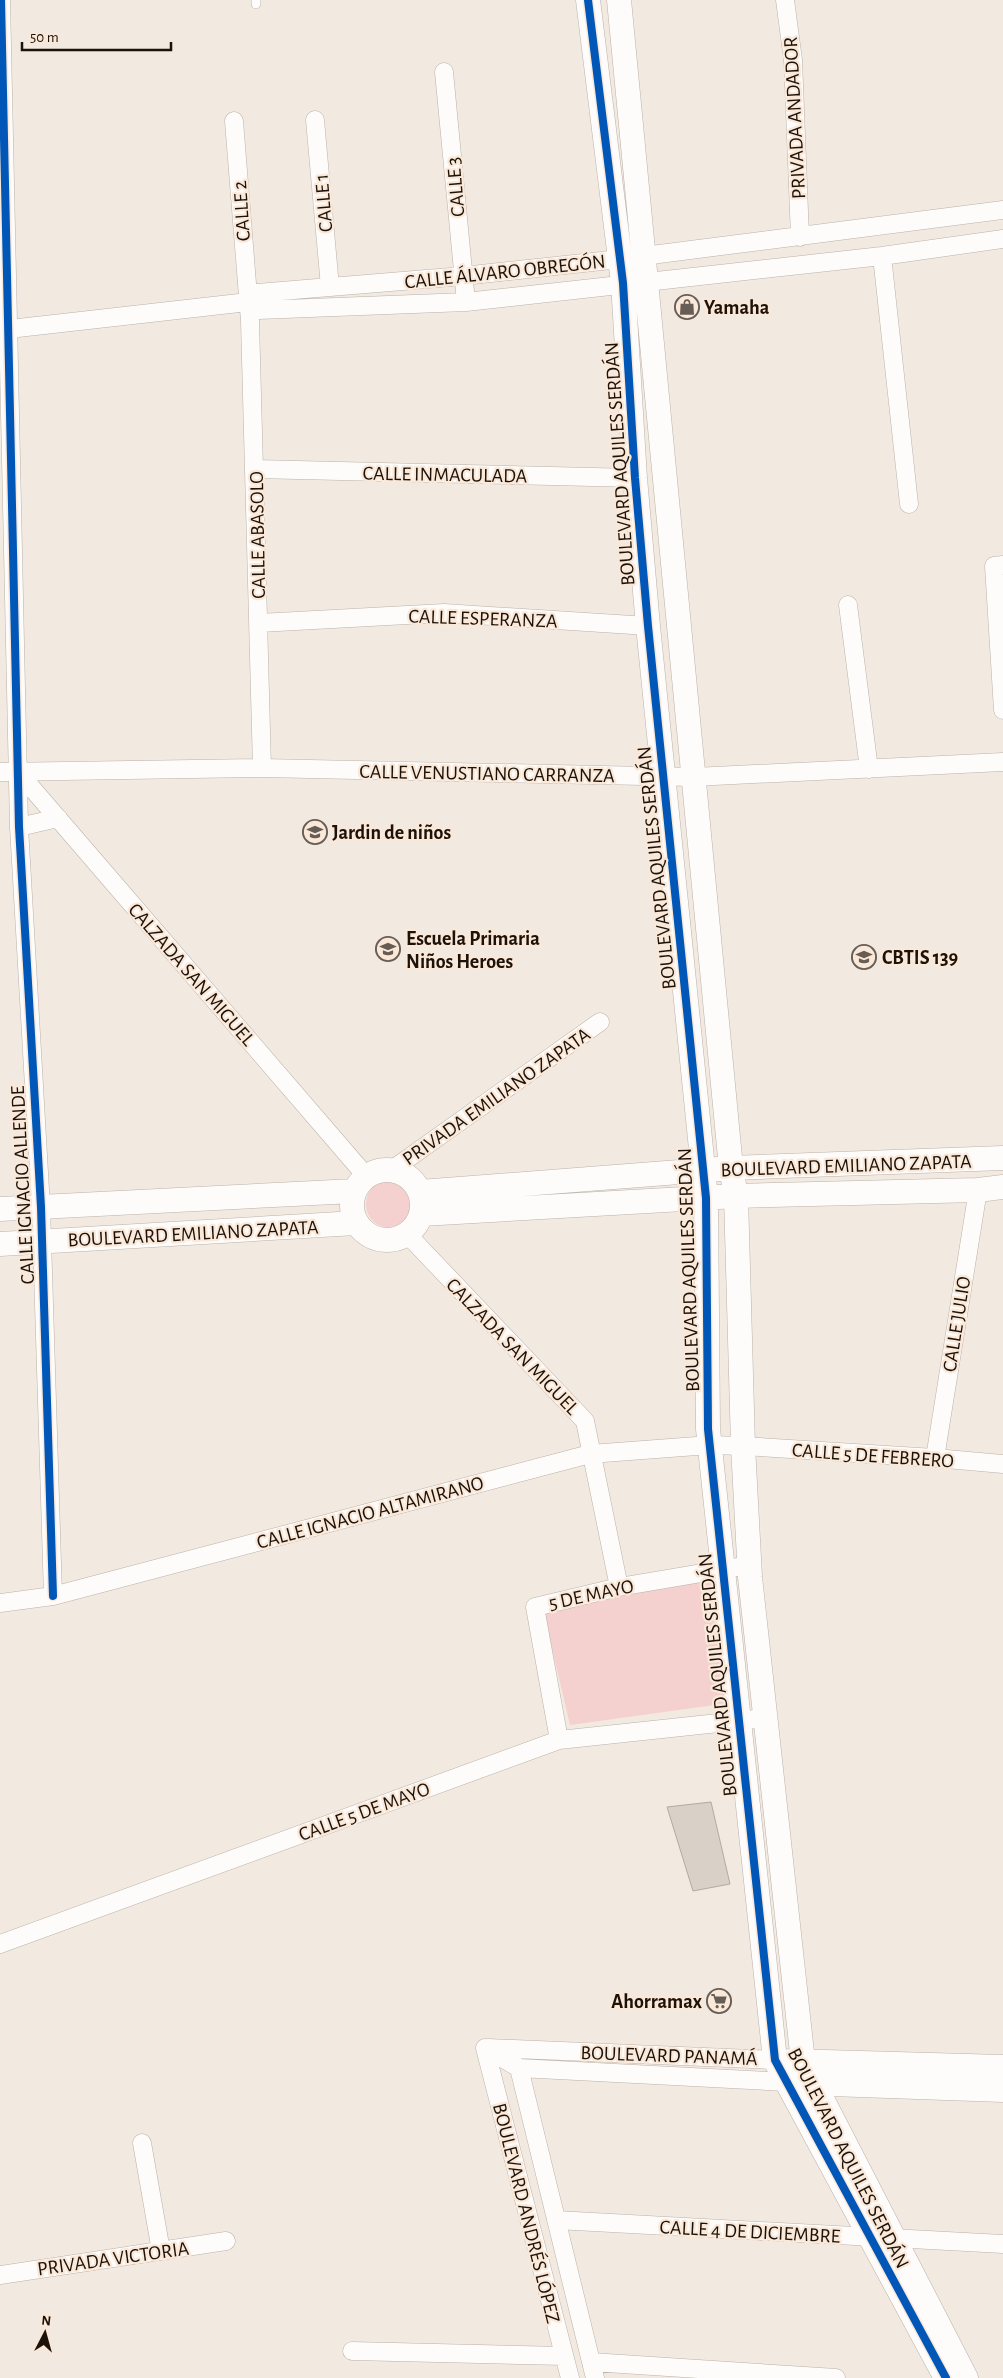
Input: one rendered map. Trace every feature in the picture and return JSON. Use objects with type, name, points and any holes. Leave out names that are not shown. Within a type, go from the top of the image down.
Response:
[{"type":"street","name":"CALLE IGNACIO ALLENDE","points":[[1,0],[5,330],[19,827],[41,1207],[53,1596]]},
{"type":"street","name":"BOULEVARD AQUILES SERDÁN","points":[[588,0],[623,283],[635,478],[648,626],[704,1171],[710,1445],[738,1722],[776,2060],[946,2378]]},
{"type":"street","name":"BOULEVARD AQUILES SERDÁN","points":[[619,0],[731,1168],[736,1196],[743,1446],[749,1565],[803,2062],[966,2378]]},
{"type":"street","name":"PRIVADA ANDADOR","points":[[785,0],[793,60],[800,237]]},
{"type":"street","name":"CALLE 3","points":[[444,72],[466,302]]},
{"type":"street","name":"CALLE 1","points":[[315,120],[330,287]]},
{"type":"street","name":"CALLE 2","points":[[234,121],[248,302]]},
{"type":"street","name":"CALLE ÁLVARO OBREGÓN","points":[[5,330],[248,302],[257,293],[463,276],[620,259],[1003,210]]},
{"type":"street","name":"CALLE ÁLVARO OBREGÓN","points":[[248,302],[258,310],[466,302],[623,283],[882,256],[1003,239]]},
{"type":"street","points":[[882,256],[909,504]]},
{"type":"street","name":"CALLE ABASOLO","points":[[248,302],[255,469],[262,768]]},
{"type":"street","name":"CALLE INMACULADA","points":[[255,469],[635,478]]},
{"type":"street","points":[[1003,565],[994,566],[1003,710]]},
{"type":"street","points":[[848,604],[869,769]]},
{"type":"street","name":"CALLE ESPERANZA","points":[[259,623],[444,613],[648,626]]},
{"type":"street","name":"CALLE VENUSTIANO CARRANZA","points":[[0,772],[262,768],[694,777],[1003,762]]},
{"type":"street","name":"CALZADA SAN MIGUEL","points":[[18,772],[360,1183]]},
{"type":"street","points":[[19,827],[58,818]]},
{"type":"street","name":"PRIVADA EMILIANO ZAPATA","points":[[393,1169],[600,1022]]},
{"type":"street","name":"BOULEVARD EMILIANO ZAPATA","points":[[421,1203],[731,1168],[1003,1158]]},
{"type":"street","points":[[393,1169],[405,1174],[414,1182],[421,1203],[416,1225],[407,1234],[394,1240],[379,1239],[366,1234],[356,1223],[351,1202],[360,1183],[379,1170],[393,1169]]},
{"type":"street","name":"BOULEVARD EMILIANO ZAPATA","points":[[0,1209],[360,1183]]},
{"type":"street","name":"BOULEVARD EMILIANO ZAPATA","points":[[421,1203],[706,1198],[978,1190],[1003,1187]]},
{"type":"street","name":"CALLE JULIO","points":[[935,1458],[978,1190]]},
{"type":"street","name":"BOULEVARD EMILIANO ZAPATA","points":[[0,1244],[356,1223]]},
{"type":"street","name":"CALZADA SAN MIGUEL","points":[[407,1234],[585,1421],[590,1454],[619,1588]]},
{"type":"street","name":"CALLE IGNACIO ALTAMIRANO","points":[[0,1603],[53,1596],[590,1454],[710,1445],[743,1446]]},
{"type":"street","name":"CALLE 5 DE FEBRERO","points":[[743,1446],[1003,1464]]},
{"type":"street","name":"5 DE MAYO","points":[[559,1740],[535,1607],[619,1588],[749,1565]]},
{"type":"street","name":"CALLE 5 DE MAYO","points":[[0,1944],[559,1740],[766,1718]]},
{"type":"street","points":[[485,2048],[519,2068]]},
{"type":"street","name":"BOULEVARD PANAMÁ","points":[[485,2048],[803,2062],[1003,2067]]},
{"type":"street","name":"BOULEVARD ANDRÉS LÓPEZ","points":[[485,2048],[570,2378]]},
{"type":"street","name":"BOULEVARD PANAMÁ","points":[[519,2068],[815,2084],[1003,2090]]},
{"type":"street","name":"BOULEVARD ANDRÉS LÓPEZ","points":[[519,2068],[593,2370]]},
{"type":"street","points":[[142,2143],[161,2251]]},
{"type":"street","name":"CALLE 4 DE DICIEMBRE","points":[[556,2220],[872,2237],[896,2240],[1003,2244]]},
{"type":"street","name":"PRIVADA VICTORIA","points":[[0,2275],[226,2241]]},
{"type":"street","points":[[352,2352],[564,2356]]},
{"type":"street","points":[[593,2370],[836,2378]]},
{"type":"shaded area","points":[[385,1180],[395,1180],[407,1187],[414,1199],[414,1209],[407,1221],[395,1228],[385,1228],[377,1224],[370,1217],[366,1209],[366,1199],[370,1191],[377,1184]]},
{"type":"shaded area","points":[[715,1577],[729,1703],[570,1725],[544,1614],[625,1593]]},
{"type":"building","points":[[711,1802],[730,1884],[693,1891],[667,1807]]},
{"type":"cycle path","points":[[1,0],[19,827],[41,1207],[53,1596]]},
{"type":"cycle path","points":[[588,0],[623,283],[635,478],[648,626],[706,1198],[708,1429],[775,2060],[946,2378]]},
{"type":"place","name":"Yamaha","points":[[687,307]]},
{"type":"place","name":"Jardin de niños","points":[[315,832]]},
{"type":"place","name":"Escuela Primaria Niños Heroes","points":[[388,949]]},
{"type":"place","name":"CBTIS 139","points":[[864,957]]},
{"type":"place","name":"Ahorramax","points":[[719,2001]]}]
